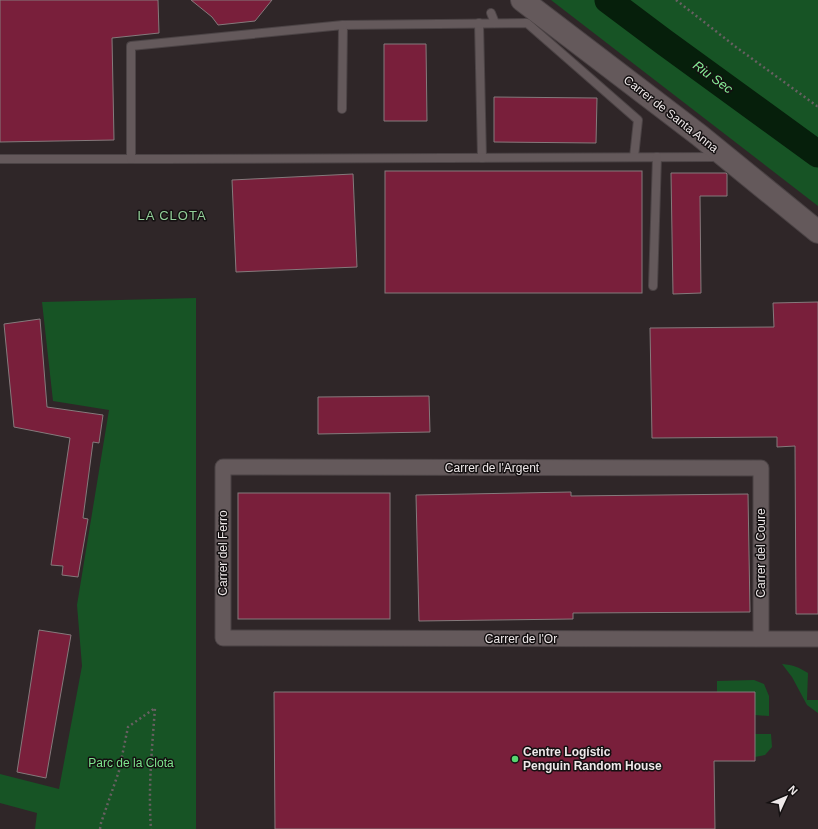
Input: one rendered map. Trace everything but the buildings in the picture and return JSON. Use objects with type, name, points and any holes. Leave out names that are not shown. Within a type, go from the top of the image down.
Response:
[{"type":"street","name":"Carrer de Santa Anna","points":[[522,0],[699,135],[818,232]]},
{"type":"street","name":"Carrer de l'Argent","points":[[223,467],[761,468]]},
{"type":"street","name":"Carrer del Ferro","points":[[223,467],[223,638]]},
{"type":"street","name":"Carrer del Coure","points":[[761,468],[761,639]]},
{"type":"street","name":"Carrer de l'Or","points":[[223,638],[818,639]]},
{"type":"lane","points":[[491,14],[495,23]]},
{"type":"lane","points":[[480,23],[482,158]]},
{"type":"lane","points":[[131,159],[131,46],[343,25],[480,23],[527,23],[638,120],[634,157]]},
{"type":"lane","points":[[342,109],[343,25]]},
{"type":"lane","points":[[653,286],[657,157]]},
{"type":"lane","points":[[0,159],[726,157]]},
{"type":"path","points":[[676,0],[736,47],[818,106]]},
{"type":"path","points":[[100,829],[119,771],[128,727],[155,708],[150,801],[151,829]]},
{"type":"green space","points":[[551,0],[818,0],[818,206]]},
{"type":"green space","name":"Parc de la Clota","points":[[196,298],[196,829],[35,829],[37,813],[0,803],[0,774],[59,789],[82,666],[77,605],[109,410],[53,401],[42,302]]},
{"type":"green space","points":[[782,664],[796,667],[808,673],[807,700],[818,700],[818,713],[807,705],[792,677]]},
{"type":"green space","points":[[754,680],[764,684],[769,696],[769,716],[755,715],[755,692],[717,692],[717,681]]},
{"type":"green space","points":[[755,734],[771,734],[772,747],[765,755],[755,757]]},
{"type":"waterway","name":"Riu Sec","points":[[608,0],[818,154]]},
{"type":"place","name":"Centre Logístic Penguin Random House","points":[[515,759]]},
{"type":"district","name":"LA CLOTA","points":[[172,215]]}]
